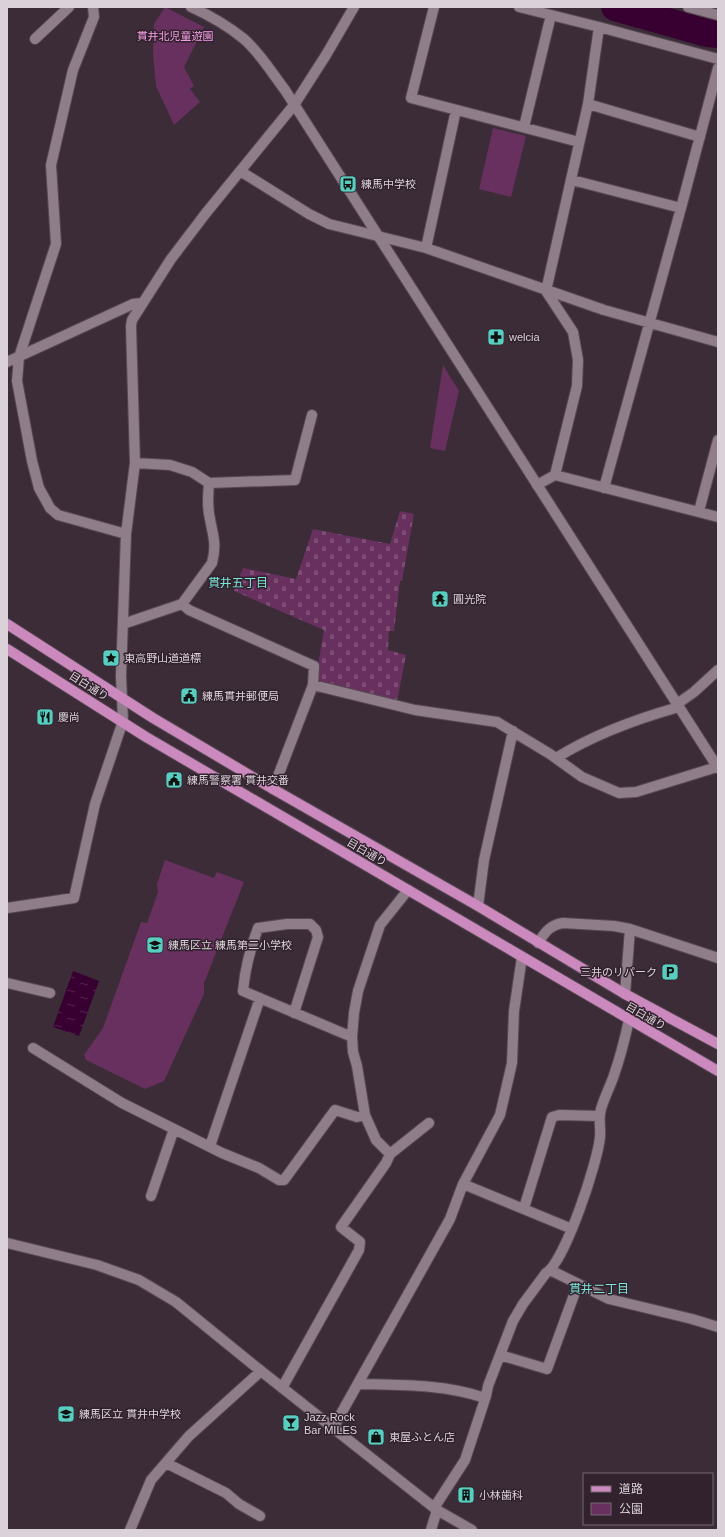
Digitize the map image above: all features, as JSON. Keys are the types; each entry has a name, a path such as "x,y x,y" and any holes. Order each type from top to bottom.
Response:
{"main road":[{"name":"目白通り","path":"7,624 122,698 273,788 478,906 625,994 718,1044"},
{"name":"目白通り","path":"7,649 146,737 718,1071"}],"street":[{"path":"34,38 69,7"},
{"path":"93,7 94,17 73,70 51,165 56,244 19,357 16,380 32,461 39,488 45,501 58,515 126,534"},
{"path":"191,7 212,18 244,40 258,55 294,105 376,236 717,765 636,792 619,793 582,777 556,758 498,722 415,710 313,685"},
{"path":"7,908 74,898 95,804 123,722 121,676 126,534 135,463 132,320 175,253 240,170 294,105 354,7"},
{"path":"434,7 411,98 579,142"},
{"path":"519,7 718,59"},
{"path":"688,7 718,15"},
{"path":"524,127 551,15"},
{"path":"537,486 555,475 577,386 578,360 573,332 546,291 588,104 599,27"},
{"path":"604,488 718,68"},
{"path":"588,104 700,137"},
{"path":"426,248 456,110"},
{"path":"240,170 309,214 329,224 426,248 604,310 718,342"},
{"path":"572,180 681,208"},
{"path":"7,362 133,304 142,303"},
{"path":"135,463 170,465 192,472 209,483 295,480 312,415"},
{"path":"698,512 718,440"},
{"path":"555,475 718,517"},
{"path":"123,624 182,604 212,563 214,556 215,536 209,518 209,483"},
{"path":"182,604 189,610 314,666 313,685 273,788"},
{"path":"556,758 575,746 678,705 718,670"},
{"path":"478,906 484,860 513,731"},
{"path":"390,1154 376,1140 365,1115 357,1066 353,1052 352,1037 354,1012 358,991 380,926 408,890"},
{"path":"538,943 547,929 557,924 563,923 614,926 630,929 718,958"},
{"path":"294,1012 318,937 316,930 310,924 287,924 258,928 245,968 243,991 352,1037"},
{"path":"625,994 630,929"},
{"path":"333,1428 450,1219 463,1184 500,1115 512,1063 514,1011 522,957"},
{"path":"7,984 50,992"},
{"path":"210,1146 260,998"},
{"path":"431,1530 435,1509 465,1460 488,1386 513,1321 523,1304 559,1258 572,1229 593,1166 600,1137 600,1116 607,1091 614,1076 629,1020"},
{"path":"33,1048 122,1103 174,1129 259,1168 279,1180 284,1180 335,1110 357,1117 365,1115"},
{"path":"524,1208 552,1117 559,1115 600,1116"},
{"path":"282,1388 359,1250 360,1242 341,1227 386,1163 390,1154 429,1124"},
{"path":"151,1196 174,1129"},
{"path":"463,1184 572,1229"},
{"path":"7,1243 97,1265 139,1280 176,1302 435,1509 472,1530"},
{"path":"550,1270 609,1299 692,1319 718,1327"},
{"path":"500,1355 548,1369 578,1284"},
{"path":"130,1530 152,1480 166,1463 189,1436 261,1371"},
{"path":"358,1384 407,1385 448,1389 468,1392 485,1398"},
{"path":"166,1463 226,1493 239,1504 260,1516"}],"green space":[{"name":"貫井北児童遊園","path":"165,7 204,27 184,67 194,86 190,89 200,102 174,125 156,86 153,54 154,24"},
{"path":"493,128 526,136 511,197 479,189"},
{"path":"443,365 459,391 445,451 430,448"},
{"path":"400,511 414,514 402,581 400,581 394,631 389,631 388,650 406,655 397,702 319,683 319,659 324,630 234,591 243,568 296,579 313,529 390,544"},
{"path":"165,860 214,878 217,872 244,882 204,983 204,994 164,1081 145,1089 86,1060 84,1055 103,1028 141,922 147,923 158,892 157,884"}],"water":[{"path":"73,971 99,981 79,1036 53,1027"}],"waterway":[{"path":"615,7 707,33 718,34"}],"place":[{"name":"練馬中学校","path":"348,184"},
{"name":"welcia","path":"496,337"},
{"name":"圓光院","path":"440,599"},
{"name":"東高野山道道標","path":"111,658"},
{"name":"練馬貫井郵便局","path":"189,696"},
{"name":"慶尚","path":"45,717"},
{"name":"練馬警察署 貫井交番","path":"174,780"},
{"name":"練馬区立 練馬第二小学校","path":"155,945"},
{"name":"三井のリパーク","path":"670,972"},
{"name":"練馬区立 貫井中学校","path":"66,1414"},
{"name":"Jazz Rock Bar MILES","path":"291,1423"},
{"name":"東屋ふとん店","path":"376,1437"},
{"name":"小林歯科","path":"466,1495"}],"district":[{"name":"貫井五丁目","path":"238,583"},
{"name":"貫井二丁目","path":"599,1289"}]}
